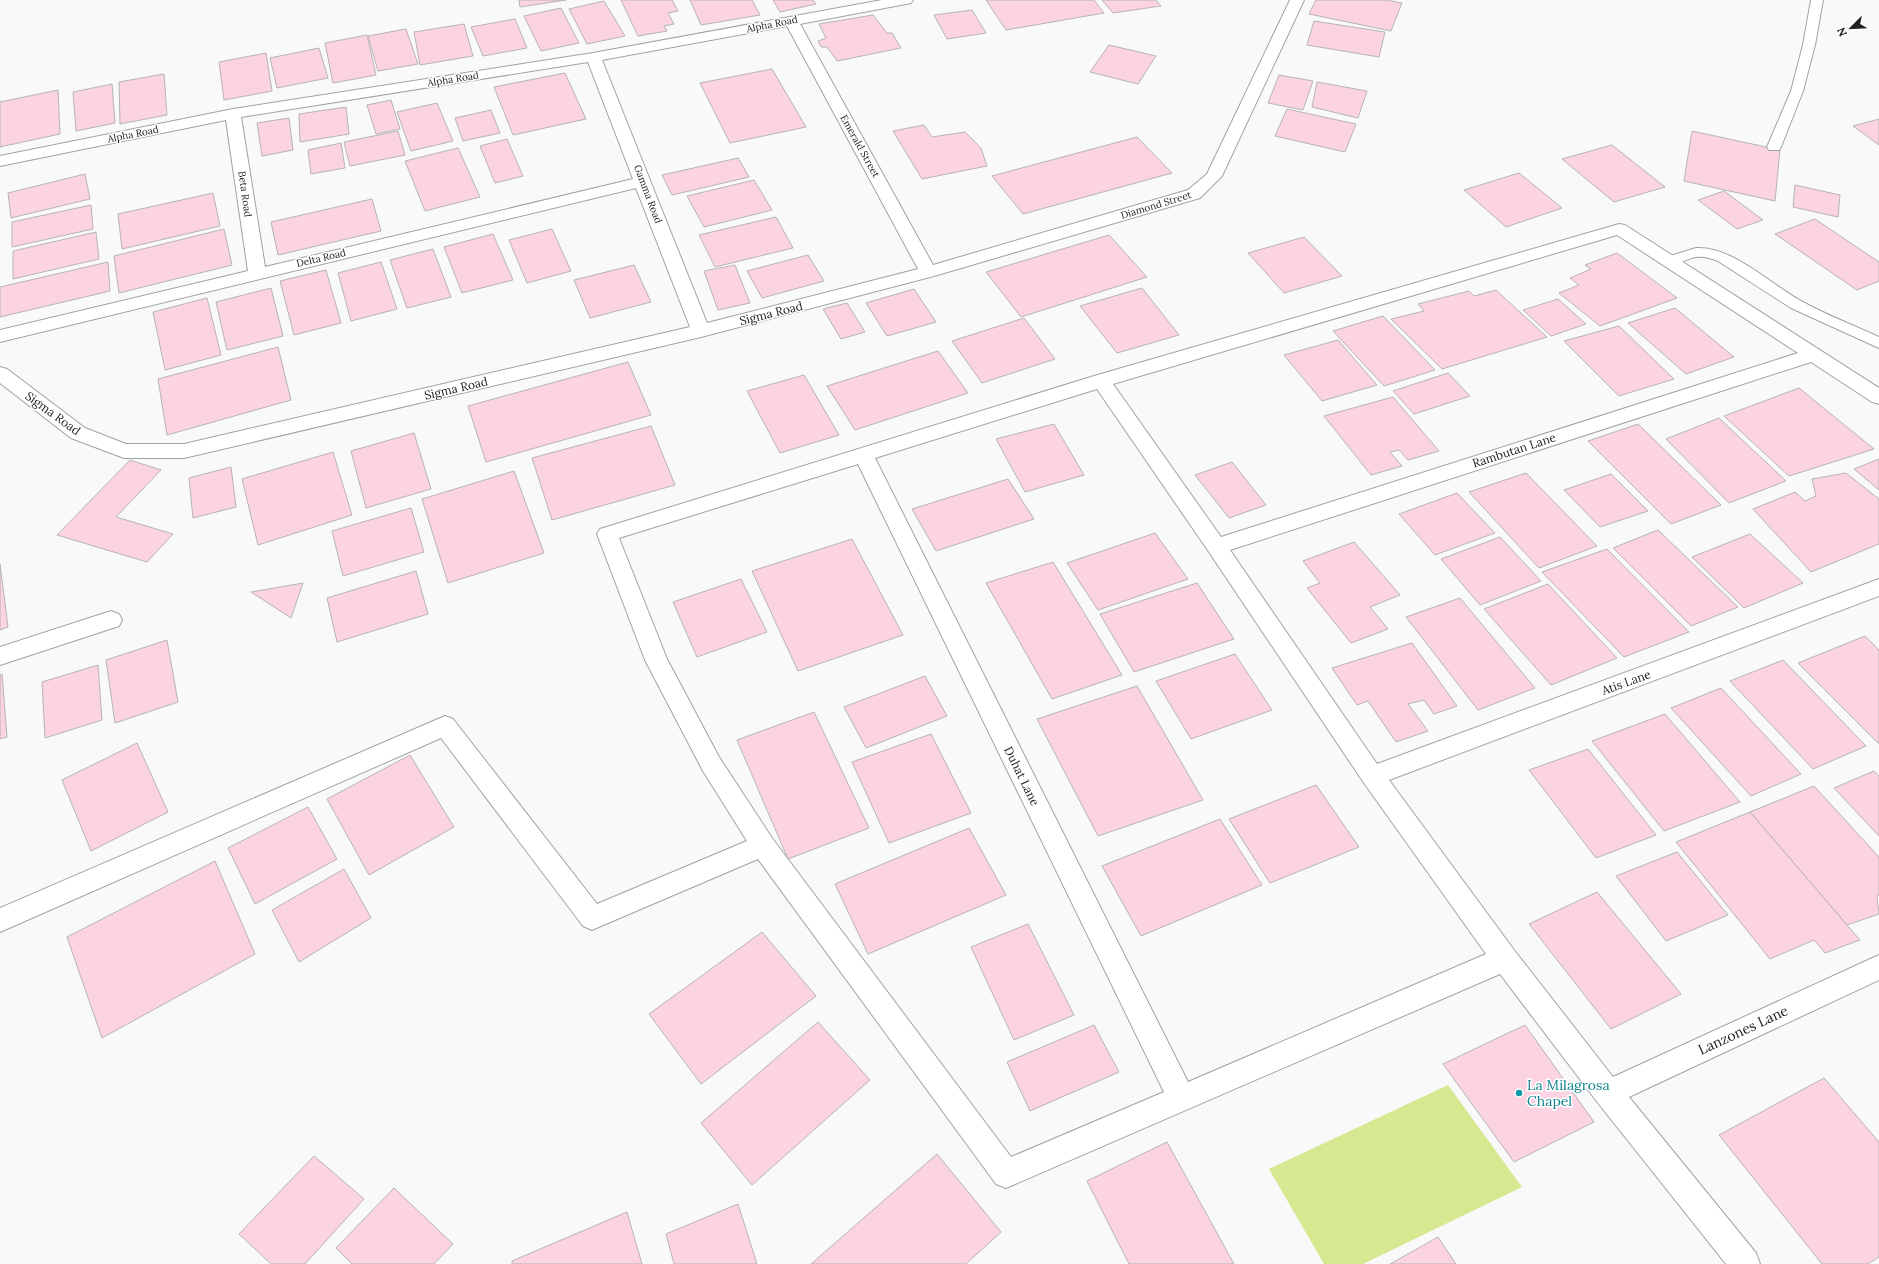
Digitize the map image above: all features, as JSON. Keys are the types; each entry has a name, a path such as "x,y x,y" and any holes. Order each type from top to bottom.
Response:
{"street":[{"name":"Alpha Road","path":"0,161 233,114 593,57 906,0"},
{"name":"Diamond Street","path":"928,272 1194,194 1214,176 1297,0"},
{"name":"Emerald Street","path":"792,20 928,272"},
{"name":"Gamma Road","path":"593,57 701,331"},
{"name":"Beta Road","path":"233,114 257,273"},
{"name":"Delta Road","path":"0,336 643,181"},
{"path":"1505,959 1006,1174 763,846 711,764 656,660 607,534 1101,381 1619,229 1879,397"},
{"name":"Sigma Road","path":"0,373 78,433 124,451 184,451 701,331 928,272"},
{"name":"Rambutan Lane","path":"1216,546 1812,354"},
{"path":"1101,381 1216,546 1372,776 1505,959 1638,1132 1745,1264"},
{"name":"Duhat Lane","path":"863,454 1182,1098"},
{"name":"Atis Lane","path":"1372,776 1879,587"},
{"path":"0,656 111,620"},
{"path":"0,920 444,726 592,918 763,846"},
{"name":"Lanzones Lane","path":"1608,1093 1879,967"}],"lane":[{"path":"1774,147 1797,91 1809,45 1817,0"},
{"path":"1669,261 1697,252 1705,251 1713,253 1796,306 1879,343"}],"green space":[{"path":"1448,1085 1522,1187 1363,1264 1324,1264 1269,1169"}],"building":[{"path":"519,0 566,0 520,7"},
{"path":"621,0 672,0 678,11 668,13 674,24 664,26 667,31 638,36"},
{"path":"690,0 752,0 760,15 701,25"},
{"path":"773,0 813,0 816,4 780,12"},
{"path":"986,0 1094,0 1104,13 1006,30"},
{"path":"1102,0 1156,0 1161,6 1113,13"},
{"path":"1316,0 1386,0 1402,3 1391,31 1309,14"},
{"path":"604,1 625,36 587,44 569,9"},
{"path":"561,8 579,43 541,51 524,16"},
{"path":"972,10 986,33 947,39 934,15"},
{"path":"873,15 887,33 892,33 901,48 837,61 827,47 821,47 818,41 826,38 819,24"},
{"path":"515,19 527,48 483,56 471,27"},
{"path":"1314,21 1385,32 1379,57 1307,45"},
{"path":"464,24 473,56 420,65 414,32"},
{"path":"406,29 418,64 378,71 368,36"},
{"path":"367,35 376,75 333,83 325,43"},
{"path":"1109,45 1156,56 1138,84 1090,72"},
{"path":"319,48 328,78 277,88 270,58"},
{"path":"266,53 272,91 224,100 219,62"},
{"path":"772,69 806,127 730,143 700,83"},
{"path":"565,73 586,119 513,135 494,87"},
{"path":"164,74 167,115 120,124 119,82"},
{"path":"1279,75 1313,81 1303,110 1268,103"},
{"path":"1317,82 1367,91 1358,118 1312,107"},
{"path":"112,84 115,123 76,131 73,92"},
{"path":"58,90 60,134 0,147 0,102"},
{"path":"391,100 400,129 376,134 367,105"},
{"path":"437,103 453,141 411,151 397,112"},
{"path":"346,107 349,134 300,142 299,114"},
{"path":"1287,109 1356,124 1345,152 1275,136"},
{"path":"491,110 500,133 463,141 455,118"},
{"path":"289,118 293,150 262,156 257,123"},
{"path":"1879,119 1879,145 1853,126"},
{"path":"924,125 932,137 965,132 981,148 987,166 922,179 893,131"},
{"path":"398,131 405,155 350,166 344,142"},
{"path":"1692,131 1780,150 1775,201 1684,181"},
{"path":"1137,137 1172,173 1023,214 992,176"},
{"path":"507,139 523,176 495,183 480,146"},
{"path":"341,143 345,168 311,174 308,150"},
{"path":"1612,145 1665,187 1614,202 1562,159"},
{"path":"458,148 480,197 425,211 405,161"},
{"path":"738,158 749,177 672,195 662,175"},
{"path":"1519,173 1562,208 1506,227 1464,190"},
{"path":"85,174 90,199 11,218 8,193"},
{"path":"754,180 772,210 704,227 687,196"},
{"path":"1795,185 1840,195 1838,217 1793,207"},
{"path":"1724,191 1763,220 1737,229 1698,200"},
{"path":"213,193 220,226 122,249 118,214"},
{"path":"372,199 381,231 278,255 271,222"},
{"path":"91,205 93,229 12,247 12,222"},
{"path":"776,217 793,248 715,267 699,235"},
{"path":"1815,219 1879,262 1879,281 1857,290 1775,234"},
{"path":"224,229 232,265 119,293 114,256"},
{"path":"552,229 571,271 527,283 509,240"},
{"path":"96,232 99,259 13,279 13,251"},
{"path":"493,234 513,280 462,293 444,247"},
{"path":"1109,235 1147,277 1021,317 986,272"},
{"path":"1304,237 1342,276 1284,293 1248,253"},
{"path":"433,249 451,297 407,308 390,260"},
{"path":"1617,253 1677,298 1600,326 1559,293 1579,285 1570,278 1591,269 1585,265"},
{"path":"808,255 824,281 762,298 747,271"},
{"path":"108,262 110,291 0,317 0,287"},
{"path":"381,262 397,309 351,321 338,273"},
{"path":"634,265 651,302 590,318 574,280"},
{"path":"735,265 750,303 718,310 704,271"},
{"path":"326,270 341,323 294,335 280,281"},
{"path":"271,288 283,336 227,350 216,302"},
{"path":"1142,288 1179,335 1117,353 1080,306"},
{"path":"914,289 936,322 887,336 866,303"},
{"path":"1496,290 1547,337 1442,369 1391,319 1424,311 1418,304 1469,291 1474,296"},
{"path":"207,298 221,355 165,370 153,312"},
{"path":"1558,299 1586,324 1551,336 1523,310"},
{"path":"847,303 865,332 841,339 823,309"},
{"path":"1675,308 1734,357 1686,374 1628,323"},
{"path":"1383,316 1435,370 1384,386 1333,331"},
{"path":"1024,318 1055,359 982,383 952,341"},
{"path":"1619,326 1674,379 1619,396 1564,341"},
{"path":"1338,340 1377,385 1322,401 1284,355"},
{"path":"278,347 291,400 167,435 158,379"},
{"path":"938,351 968,393 855,430 827,386"},
{"path":"628,362 651,415 486,462 468,406"},
{"path":"1448,373 1470,396 1414,414 1393,391"},
{"path":"804,375 839,435 780,453 747,391"},
{"path":"1799,388 1874,449 1789,476 1724,416"},
{"path":"1393,397 1439,451 1408,460 1399,450 1390,452 1402,466 1371,475 1324,416"},
{"path":"1719,418 1786,481 1729,503 1666,439"},
{"path":"1054,424 1084,475 1025,492 996,439"},
{"path":"1638,424 1721,505 1671,524 1588,441"},
{"path":"651,426 675,485 552,520 532,458"},
{"path":"414,433 431,489 366,508 351,451"},
{"path":"333,452 352,515 258,545 242,479"},
{"path":"1879,459 1879,490 1854,469"},
{"path":"130,460 161,470 116,517 173,534 147,562 57,535"},
{"path":"1232,462 1266,505 1229,518 1195,475"},
{"path":"231,467 236,507 193,518 189,478"},
{"path":"514,471 544,553 448,583 422,499"},
{"path":"1526,473 1597,546 1539,568 1469,492"},
{"path":"1846,473 1879,499 1879,544 1811,572 1753,509 1795,492 1805,501 1816,496 1812,479"},
{"path":"1611,474 1648,511 1600,527 1564,490"},
{"path":"1008,479 1034,519 936,551 912,509"},
{"path":"1457,493 1495,533 1435,555 1399,514"},
{"path":"411,508 424,552 343,576 332,531"},
{"path":"1658,530 1738,607 1691,626 1613,548"},
{"path":"1155,533 1188,579 1098,610 1067,563"},
{"path":"1750,534 1803,583 1744,608 1692,557"},
{"path":"1500,537 1541,581 1480,605 1441,559"},
{"path":"852,539 903,635 798,671 752,571"},
{"path":"1354,542 1400,595 1370,607 1388,629 1351,643 1307,588 1320,583 1303,561"},
{"path":"1607,549 1689,632 1624,657 1542,572"},
{"path":"1053,562 1122,675 1052,699 986,583"},
{"path":"0,564 8,627 0,630"},
{"path":"416,571 428,614 337,642 327,598"},
{"path":"741,579 767,632 697,657 673,602"},
{"path":"303,583 291,618 251,592"},
{"path":"1197,583 1234,639 1134,672 1100,614"},
{"path":"1548,584 1617,658 1551,685 1484,609"},
{"path":"1460,598 1535,688 1478,710 1406,617"},
{"path":"1865,636 1879,650 1879,744 1798,663"},
{"path":"167,640 178,702 115,723 106,660"},
{"path":"1412,643 1457,706 1434,714 1424,700 1408,704 1428,731 1396,742 1368,701 1357,705 1332,668"},
{"path":"1235,654 1272,710 1191,739 1156,681"},
{"path":"1783,660 1866,746 1813,769 1730,681"},
{"path":"98,665 102,720 45,738 42,682"},
{"path":"2,674 7,737 0,739 0,675"},
{"path":"925,676 947,716 866,748 844,707"},
{"path":"1137,686 1203,800 1098,836 1037,719"},
{"path":"1721,688 1801,774 1751,796 1671,708"},
{"path":"814,712 869,828 788,859 737,740"},
{"path":"1665,714 1740,802 1664,831 1592,741"},
{"path":"931,734 971,813 889,843 852,762"},
{"path":"137,743 168,812 91,851 62,780"},
{"path":"1588,749 1656,835 1596,858 1529,770"},
{"path":"410,755 454,827 369,875 327,799"},
{"path":"1874,771 1879,776 1879,836 1834,788"},
{"path":"1316,785 1359,847 1270,883 1229,819"},
{"path":"1814,786 1879,857 1879,895 1877,896 1879,914 1847,925 1750,812"},
{"path":"308,807 337,859 255,904 228,848"},
{"path":"1750,812 1860,940 1825,953 1814,940 1770,959 1676,842"},
{"path":"1220,819 1262,885 1141,936 1102,866"},
{"path":"969,828 1006,895 868,954 835,884"},
{"path":"1677,852 1728,915 1666,941 1616,876"},
{"path":"215,861 255,954 102,1038 67,937"},
{"path":"344,869 371,918 299,962 272,910"},
{"path":"1597,892 1681,994 1611,1029 1529,924"},
{"path":"1028,924 1074,1015 1014,1040 971,947"},
{"path":"762,932 816,996 701,1084 649,1014"},
{"path":"818,1022 870,1080 752,1185 701,1123"},
{"path":"1094,1025 1119,1072 1030,1111 1007,1062"},
{"name":"La Milagrosa Chapel","path":"1525,1025 1594,1122 1514,1162 1443,1064"},
{"path":"1824,1078 1879,1142 1879,1257 1868,1264 1822,1264 1719,1135"},
{"path":"1167,1142 1234,1264 1129,1264 1087,1181"},
{"path":"937,1154 1001,1232 966,1264 811,1264"},
{"path":"314,1156 364,1199 305,1264 271,1264 239,1234"},
{"path":"394,1188 453,1244 434,1264 352,1264 336,1248"},
{"path":"738,1204 757,1264 674,1264 666,1234"},
{"path":"627,1212 642,1264 512,1264 512,1261"},
{"path":"1438,1237 1456,1264 1390,1264"}],"place":[{"name":"La Milagrosa Chapel","path":"1519,1093"}]}
